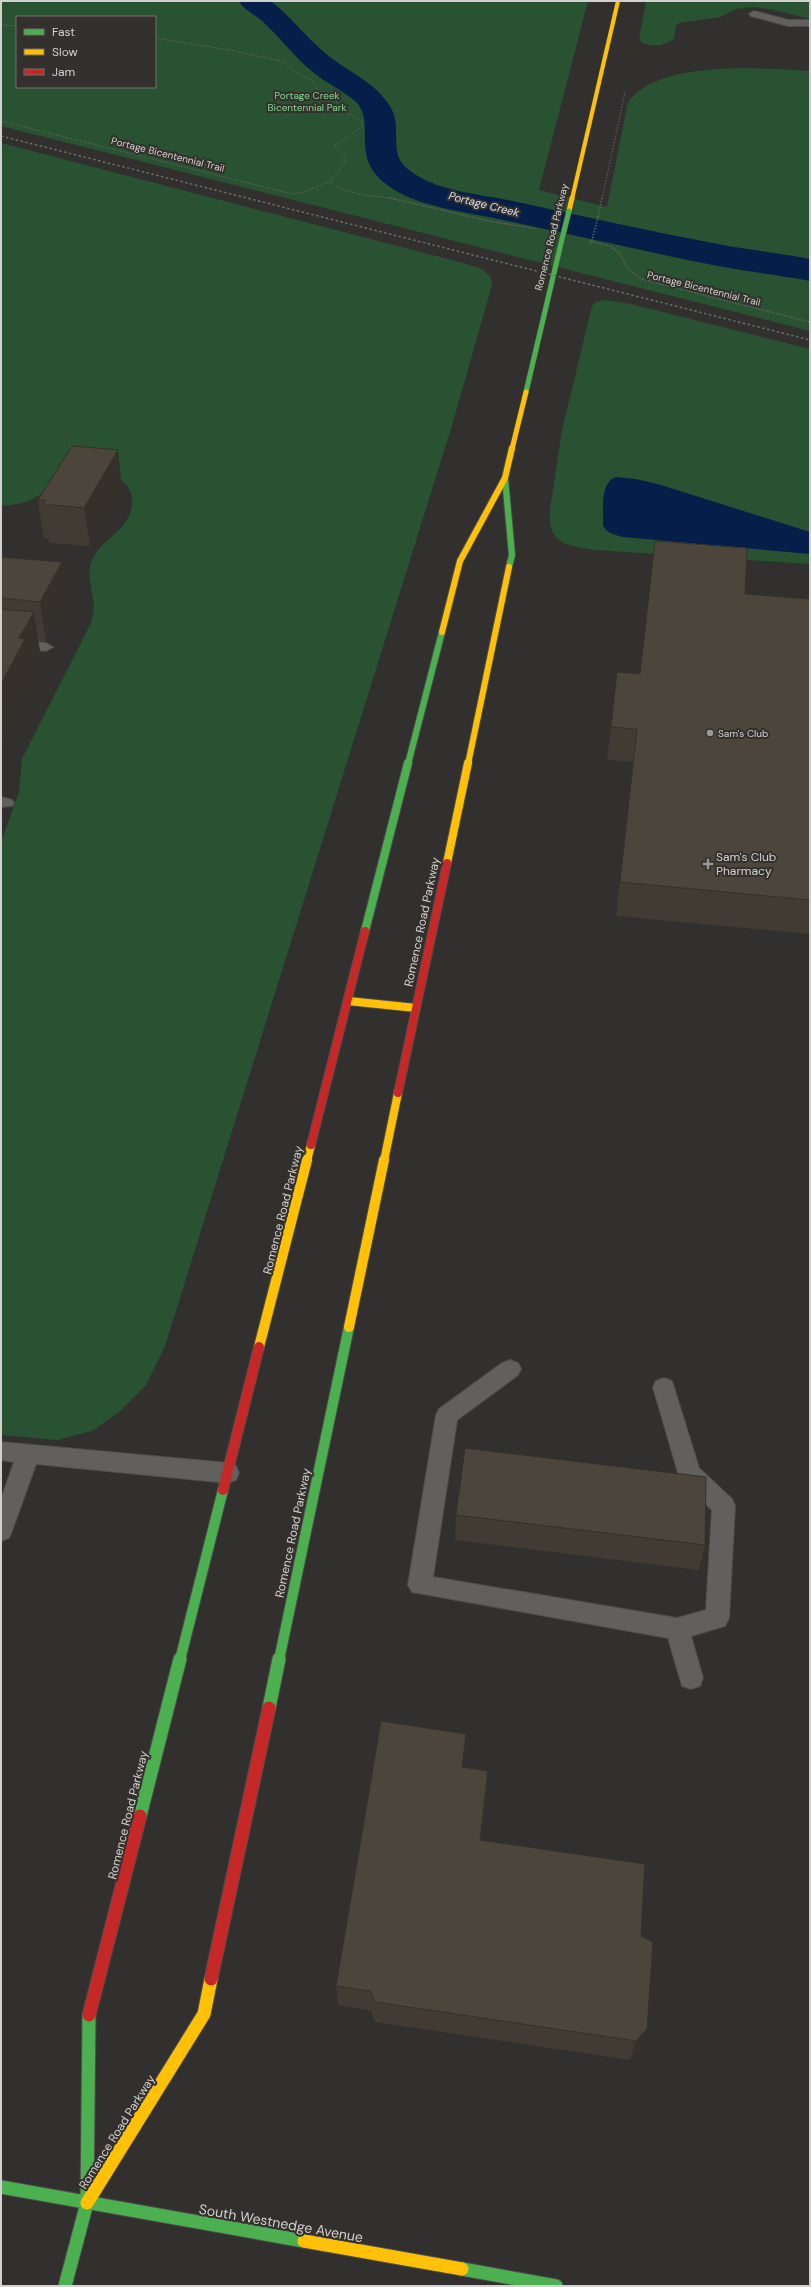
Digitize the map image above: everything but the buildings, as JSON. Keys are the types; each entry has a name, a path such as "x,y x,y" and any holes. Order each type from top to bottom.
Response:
{"street":[{"name":"Romence Road Parkway","path":"87,2203 88,2018 460,561 505,478 618,1"},
{"path":"754,14 788,23 810,23"},
{"name":"Romence Road Parkway","path":"87,2203 204,2014 512,555 505,478"},
{"path":"348,1001 416,1008"},
{"name":"South Westnedge Avenue","path":"1,2187 556,2286"},
{"path":"65,2286 87,2203"}],"lane":[{"path":"1,642 46,646"},
{"path":"510,1369 447,1416 420,1585 677,1629 717,1618 724,1506 689,1473 664,1386"},
{"path":"1,1450 28,1454 228,1473"},
{"path":"1,1531 28,1454"},
{"path":"677,1629 692,1678"}],"path":[{"path":"1,25 16,26"},
{"path":"156,38 230,50 284,62 295,72 314,81 318,91 335,99 341,110 362,121 362,127 356,133 338,141 334,146 345,156 346,161 331,181 332,185 345,191 402,201 482,220 544,231"},
{"name":"Portage Bicentennial Trail","path":"1,121 103,145 292,194 304,192 331,181"},
{"path":"591,244 598,217"},
{"name":"Portage Bicentennial Trail","path":"583,239 612,247 625,258 628,269 641,279 810,322"}],"green space":[{"name":"Portage Creek Bicentennial Park","path":"1,1 588,1 539,190 607,207 628,102 643,88 663,79 713,69 739,68 810,71 810,331 1,126"},
{"path":"646,1 810,1 810,19 769,9 753,7 736,9 720,17 679,23 676,25 674,39 659,45 650,45 642,43 639,38"},
{"path":"1,143 467,264 482,269 491,277 492,285 453,422 165,1346 146,1385 119,1412 92,1431 57,1440 1,1435 1,842 19,792 22,759 91,623 94,605 90,578 91,563 98,550 121,528 129,516 132,496 127,486 123,482 117,479 105,478 47,491 28,501 1,506"},
{"path":"605,300 631,304 810,349 810,564 596,550 568,545 556,537 552,530 550,521 550,510 562,430 592,306 596,302"}],"water":[{"path":"616,477 636,479 661,485 810,532 810,554 623,537 611,533 604,528 603,525 604,498 607,485"}],"waterway":[{"name":"Portage Creek","path":"252,1 272,15 305,50 323,66 353,85 373,103 380,119 380,151 382,159 388,168 406,183 447,197 610,233 718,255 810,270"}],"railway":[{"path":"1,136 810,340"}],"traffic: fast":[{"path":"562,239 569,211"},
{"path":"526,392 562,239"},
{"path":"505,478 512,555 509,567"},
{"path":"365,931 442,632"},
{"path":"269,1708 349,1327"},
{"path":"140,1816 223,1490"},
{"path":"65,2286 87,2203 89,2015"},
{"path":"1,2187 304,2241"},
{"path":"462,2269 556,2286"}],"traffic: slow":[{"path":"569,211 618,1"},
{"path":"442,632 460,561 505,478 526,392"},
{"path":"447,863 509,567"},
{"path":"348,1001 416,1008"},
{"path":"349,1327 398,1093"},
{"path":"259,1347 311,1145"},
{"path":"87,2203 204,2014 211,1979"},
{"path":"304,2241 462,2269"}],"traffic: jam":[{"path":"398,1093 447,863"},
{"path":"311,1145 365,931"},
{"path":"223,1490 259,1347"},
{"path":"211,1979 269,1708"},
{"path":"89,2015 140,1816"}],"place":[{"name":"Sam's Club","path":"710,733"},
{"name":"Sam's Club Pharmacy","path":"708,864"}]}
